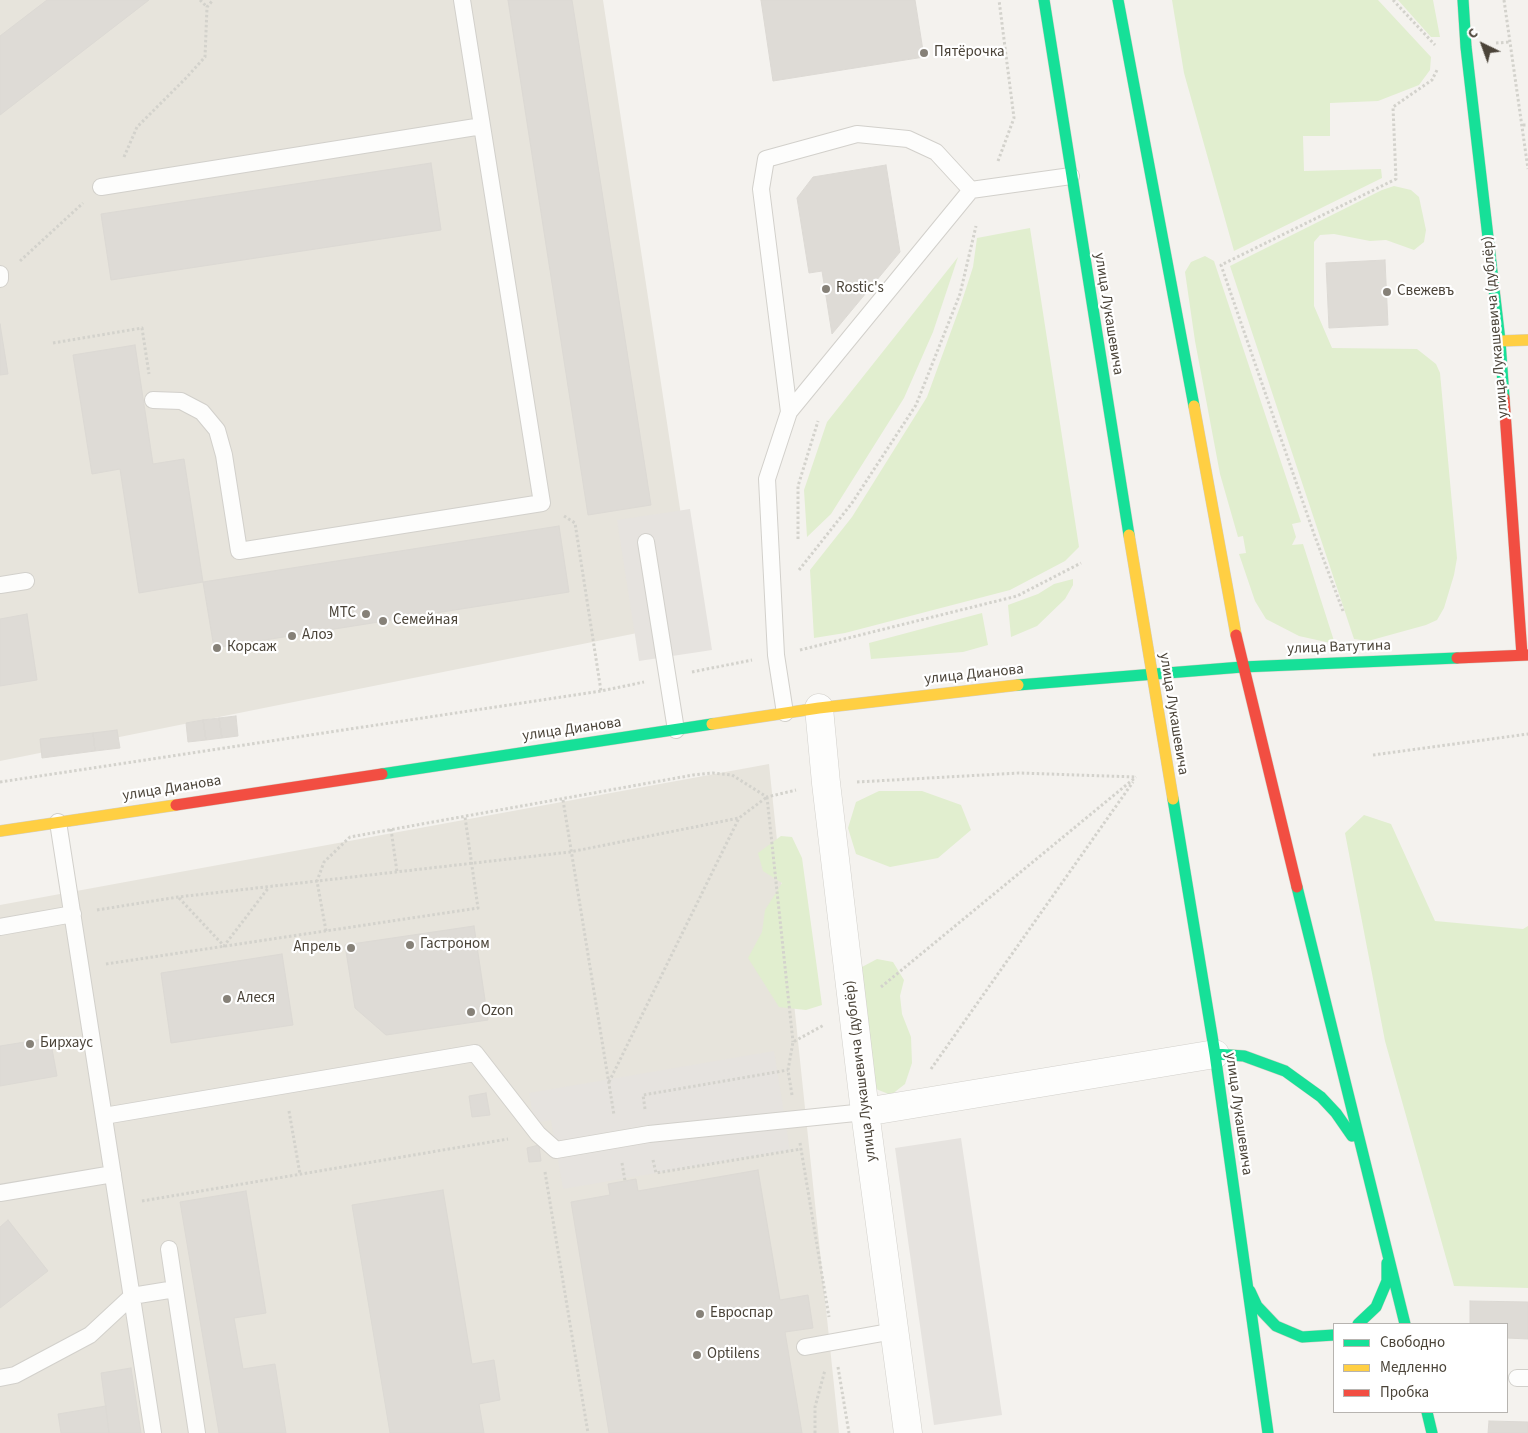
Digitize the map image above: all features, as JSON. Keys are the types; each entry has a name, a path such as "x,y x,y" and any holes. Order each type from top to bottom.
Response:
{"main road":[{"name":"улица Лукашевича","path":"1044,0 1151,674 1214,1054 1268,1433"},
{"path":"1118,0 1242,667 1405,1323"},
{"name":"улица Лукашевича (дублёр)","path":"1463,0 1466,47 1500,341 1525,655"},
{"path":"1500,341 1528,340"},
{"name":"улица Ватутина","path":"1151,674 1242,667 1525,655"},
{"name":"улица Дианова","path":"0,831 819,708 978,688 1151,674"},
{"path":"1214,1054 1244,1056 1265,1062 1304,1082 1336,1113 1362,1153"},
{"path":"1359,1323 1376,1307 1387,1281 1387,1253"},
{"path":"1246,1280 1256,1306 1276,1326 1302,1337 1333,1335"},
{"path":"1427,1413 1432,1433"}],"street":[{"name":"улица Лукашевича (дублёр)","path":"819,708 826,783 865,1112 908,1433"},
{"path":"865,1112 1214,1054"}],"lane":[{"path":"153,400 180,401 202,412 216,430 224,455 240,551 542,503 462,0"},
{"path":"101,187 482,126"},
{"path":"789,412 761,189 766,159 857,134 908,139 936,152 971,190"},
{"path":"785,713 776,655 767,479 789,412 971,190 1071,176"},
{"path":"646,542 676,730"},
{"path":"0,585 26,581"},
{"path":"58,822 152,1433"},
{"path":"0,927 73,914"},
{"path":"104,1116 475,1053 538,1134 556,1150 649,1134 865,1112"},
{"path":"0,1193 113,1174"},
{"path":"169,1250 197,1433"},
{"path":"0,1378 15,1375 90,1335 132,1296 175,1289"},
{"path":"805,1347 894,1331"}],"path":[{"path":"200,0 207,7"},
{"path":"0,278 101,187 122,162 137,127 186,78 204,56 207,7 212,0"},
{"path":"970,233 996,201 994,187 996,167 1014,118 998,0"},
{"path":"1504,0 1528,169"},
{"path":"1343,611 1314,534 1222,265 1396,180 1393,107 1432,80 1437,68"},
{"path":"1522,125 1528,125"},
{"path":"799,570 852,503 916,404 960,294 976,226"},
{"path":"54,343 142,328 153,400"},
{"path":"798,542 798,486 816,423 823,415"},
{"path":"542,503 575,523 601,690"},
{"path":"798,561 799,580"},
{"path":"0,782 601,690 668,677 800,650 1017,596 1081,562"},
{"path":"800,640 800,650"},
{"path":"1373,755 1528,734"},
{"path":"326,931 317,881 324,862 350,836 713,773 732,775 767,797"},
{"path":"73,914 178,897 570,852 739,818 767,797 826,783 1019,773 1136,777"},
{"path":"793,1042 853,1010 1136,777"},
{"path":"917,1103 932,1065 1136,777"},
{"path":"767,797 793,1042 788,1070 849,1433"},
{"path":"563,800 625,1181"},
{"path":"81,968 478,908 465,817"},
{"path":"609,1083 739,818"},
{"path":"391,829 397,872"},
{"path":"224,946 269,888"},
{"path":"178,897 224,946"},
{"path":"285,1085 300,1174"},
{"path":"117,1206 538,1134 588,1433"},
{"path":"815,1433 815,1407 834,1342"}],"shaded area":[{"path":"0,0 603,0 697,621 0,761"},
{"path":"690,509 712,650 639,661 617,520"},
{"path":"769,764 839,1433 0,1433 0,905"},
{"path":"774,1051 790,1150 563,1189 551,1120 534,1123 529,1093"},
{"path":"961,1138 1002,1415 934,1425 895,1148"}],"green space":[{"path":"1172,0 1378,0 1431,57 1430,70 1419,85 1378,101 1330,103 1330,136 1303,136 1304,171 1381,169 1382,178 1234,251 1184,73"},
{"path":"1398,0 1433,0 1440,37 1431,37"},
{"path":"1394,186 1411,190 1419,197 1426,230 1424,242 1414,250 1386,240 1370,241 1334,234 1320,235 1314,242 1314,306 1332,348 1417,349 1436,364 1440,373 1457,558 1444,608 1437,620 1426,625 1368,641 1354,639 1230,266 1382,190"},
{"path":"1030,228 1079,547 1065,561 1010,590 845,633 814,638 810,570 852,517 927,397 973,267 977,238"},
{"path":"1205,256 1214,261 1301,522 1292,524 1296,537 1292,545 1303,544 1335,644 1299,636 1266,619 1255,601 1239,554 1246,553 1243,536 1238,537 1220,474 1195,341 1185,272 1191,262"},
{"path":"958,257 933,332 904,398 831,514 807,537 804,490 827,422"},
{"path":"1073,579 1073,585 1065,599 1037,626 1011,637 1008,605 1038,594 1054,584"},
{"path":"982,613 988,645 963,652 871,659 869,643"},
{"path":"879,791 922,791 961,805 971,830 938,858 890,867 856,854 848,828 856,802"},
{"path":"1364,815 1391,824 1435,921 1523,929 1528,926 1528,1288 1454,1286 1385,1041 1345,833"},
{"path":"781,836 792,837 802,858 822,1005 806,1010 779,1007 748,958 762,932 765,910 782,883 763,871 758,853"},
{"path":"877,959 893,962 904,980 900,996 902,1014 911,1037 912,1063 905,1084 891,1095 876,1089 868,1064 862,967"}],"building":[{"path":"47,0 149,0 0,115 0,36"},
{"path":"508,0 572,0 651,505 588,515"},
{"path":"761,0 915,0 924,57 773,81"},
{"path":"431,163 441,230 111,280 101,214"},
{"path":"886,165 900,252 832,334 822,271 809,273 797,198 813,177"},
{"path":"1385,260 1388,325 1329,328 1326,263"},
{"path":"0,324 8,374 0,375"},
{"path":"135,345 153,464 184,459 203,582 139,593 120,469 92,474 73,355"},
{"path":"559,526 569,592 214,648 203,582"},
{"path":"27,614 37,680 0,686 0,619"},
{"path":"236,716 238,736 222,738 219,718"},
{"path":"219,718 222,738 206,740 203,720"},
{"path":"203,720 206,740 188,742 186,723"},
{"path":"117,730 120,748 95,751 93,733"},
{"path":"93,733 95,751 42,758 40,739"},
{"path":"474,926 488,1020 386,1035 355,1008 345,945"},
{"name":"Алеся","path":"282,954 293,1025 171,1043 161,973"},
{"path":"50,1038 57,1076 0,1086 0,1046"},
{"path":"486,1093 490,1115 472,1117 469,1096"},
{"path":"539,1145 541,1161 529,1162 527,1148"},
{"name":"Евроспар","path":"758,1170 780,1300 808,1295 813,1328 785,1332 802,1433 609,1433 571,1202 610,1195 608,1184 636,1179 638,1191"},
{"path":"443,1190 472,1364 494,1360 500,1400 479,1404 484,1433 390,1433 352,1205"},
{"path":"246,1191 266,1313 234,1318 243,1369 275,1364 286,1433 219,1433 180,1202"},
{"path":"8,1220 48,1271 0,1308 0,1227"},
{"path":"1470,1301 1528,1302 1528,1339 1508,1338 1508,1323 1470,1323"},
{"path":"131,1368 141,1433 109,1433 101,1373"},
{"path":"106,1406 109,1433 61,1433 58,1414"},
{"path":"1489,1421 1528,1422 1528,1433 1488,1433"}],"traffic: fast":[{"path":"1044,0 1129,535"},
{"path":"1118,0 1194,406"},
{"path":"1463,0 1466,47 1500,341 1504,398"},
{"path":"1018,685 1242,667 1457,658"},
{"path":"382,774 712,724"},
{"path":"1173,799 1215,1054 1268,1433"},
{"path":"1297,887 1405,1323"},
{"path":"1215,1054 1244,1056 1285,1071 1321,1097 1336,1113 1352,1136"},
{"path":"1359,1323 1376,1307 1387,1281 1387,1263"},
{"path":"1250,1291 1257,1306 1276,1326 1302,1337 1333,1335"},
{"path":"1427,1413 1432,1433"}],"traffic: slow":[{"path":"1500,341 1528,340"},
{"path":"1194,406 1236,635"},
{"path":"1129,535 1173,799"},
{"path":"712,724 819,708 1018,685"},
{"path":"0,831 176,805"}],"traffic: jam":[{"path":"1504,398 1522,655"},
{"path":"1236,635 1297,887"},
{"path":"1457,658 1528,655"},
{"path":"176,805 382,774"}],"place":[{"name":"Пятёрочка","path":"924,53"},
{"name":"Rostic's","path":"826,289"},
{"name":"Свежевъ","path":"1387,292"},
{"name":"МТС","path":"366,614"},
{"name":"Семейная","path":"383,621"},
{"name":"Алоэ","path":"292,636"},
{"name":"Корсаж","path":"217,648"},
{"name":"Гастроном","path":"410,945"},
{"name":"Апрель","path":"351,948"},
{"name":"Алеся","path":"227,999"},
{"name":"Ozon","path":"471,1012"},
{"name":"Бирхаус","path":"30,1044"},
{"name":"Евроспар","path":"700,1314"},
{"name":"Optilens","path":"697,1355"}]}
